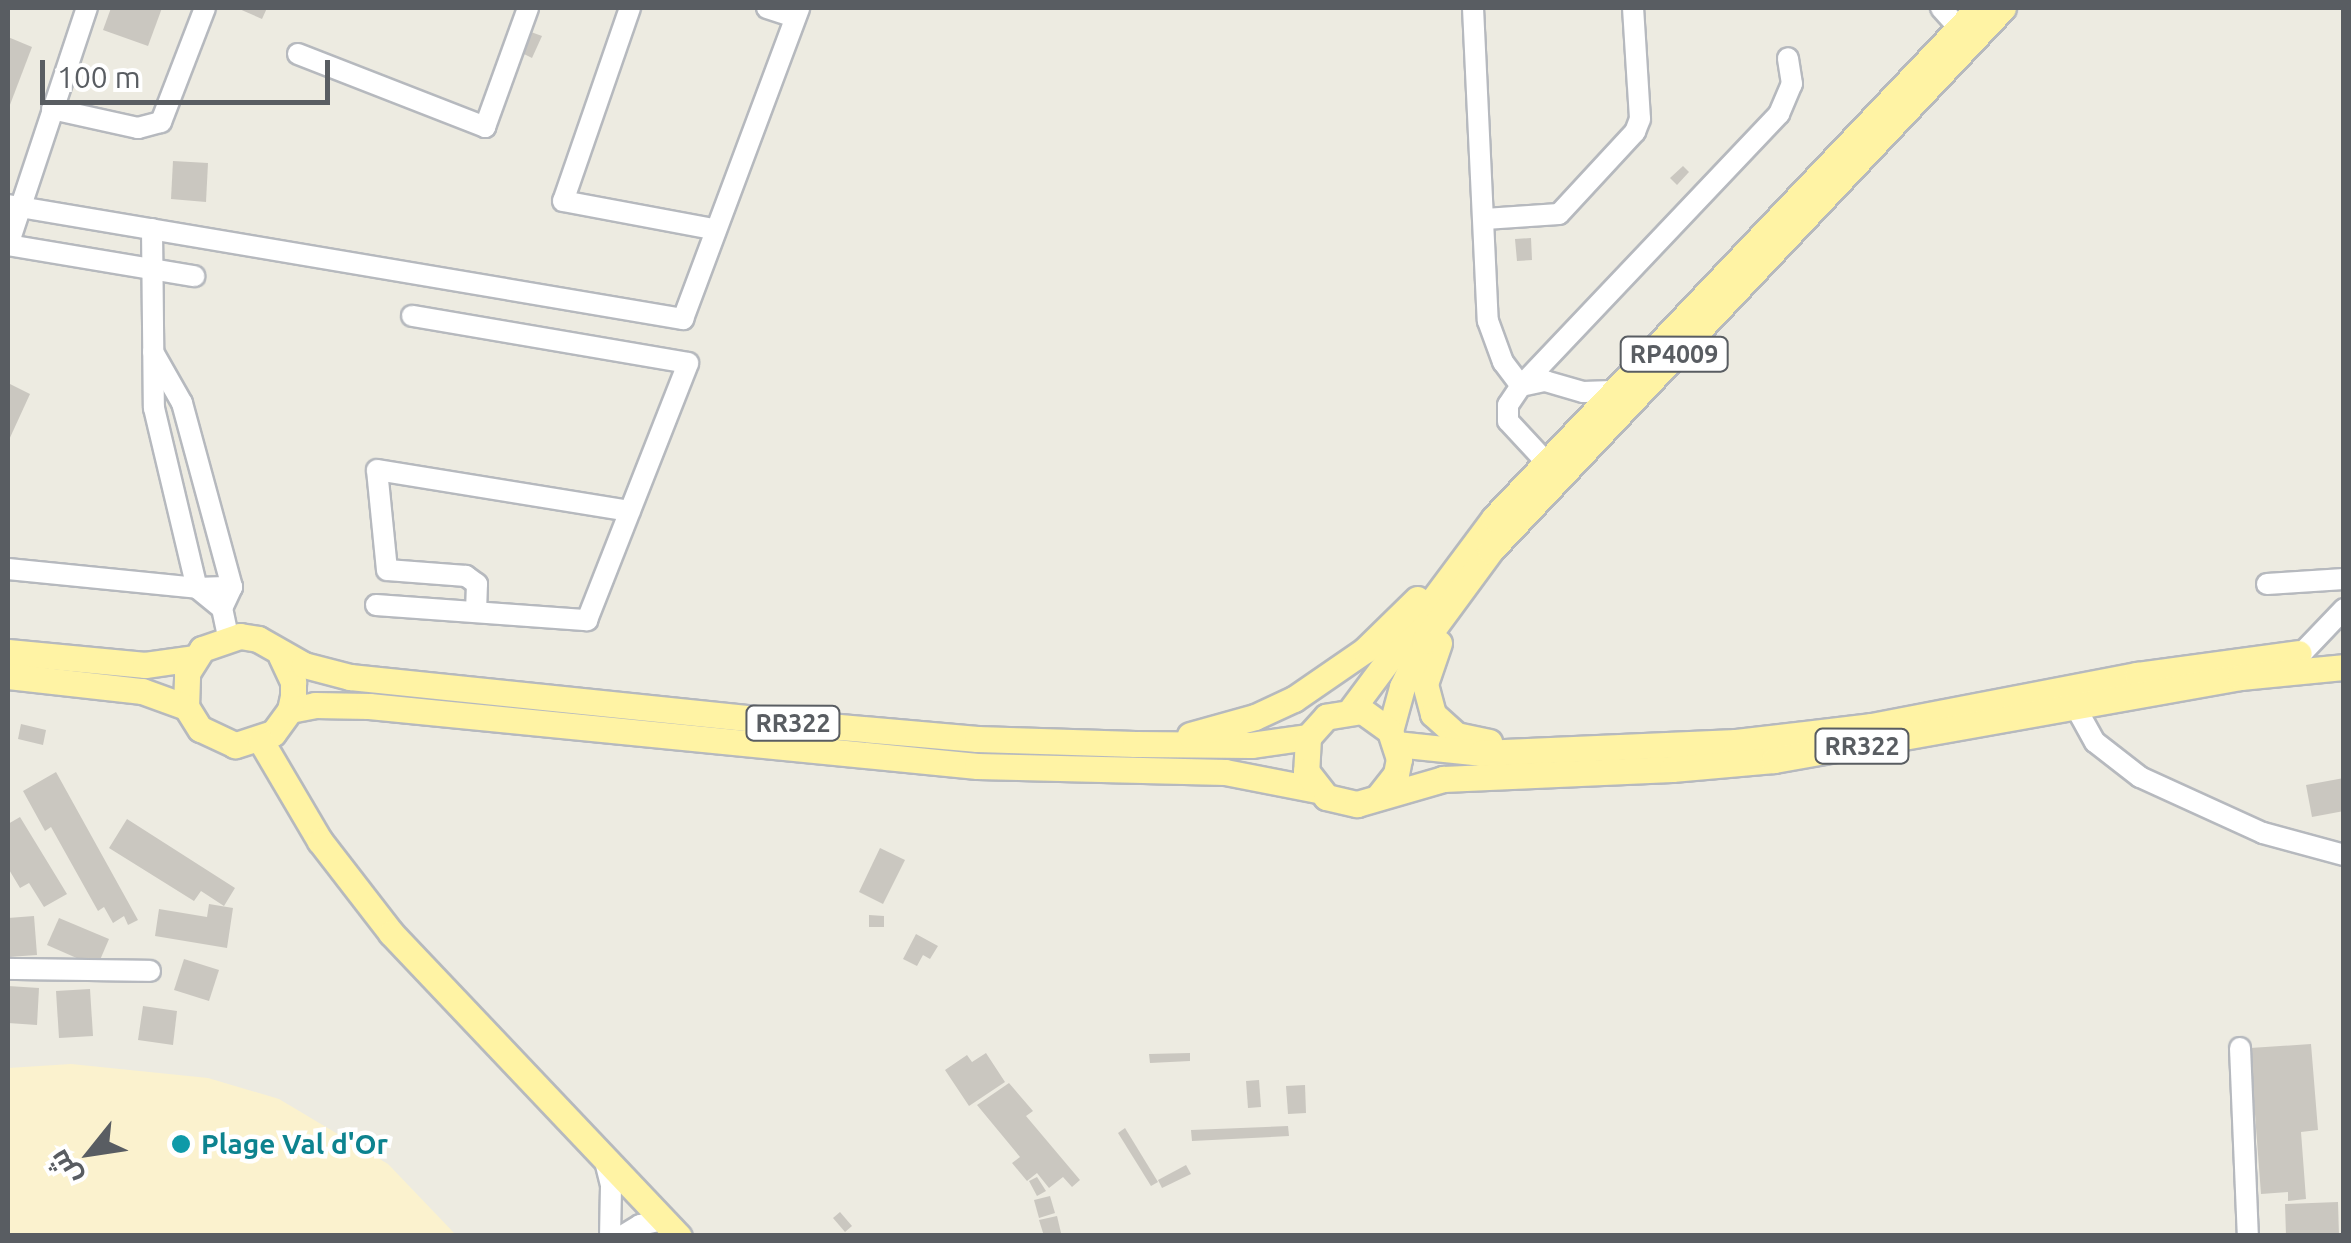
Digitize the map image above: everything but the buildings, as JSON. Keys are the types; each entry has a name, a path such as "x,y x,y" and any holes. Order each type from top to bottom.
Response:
{"main road":[{"name":"RP4009","path":"1393,737 1393,711 1412,663 1457,578 1535,501 1964,35 1978,8"},
{"name":"RP4009","path":"1350,710 1547,463 1612,391 1964,35 2002,8"},
{"path":"1135,744 1214,729 1294,699 1457,578"},
{"path":"1457,578 1425,684 1433,714 1443,726 1471,740 1564,752"},
{"path":"186,707 184,682 194,658 215,641 228,638"},
{"name":"RR322","path":"228,638 258,639 281,656 350,677 977,739 1251,745 1308,737 1326,718 1350,710 1373,716 1393,737 1458,753 1720,744 1872,726 2138,676 2302,652 2344,650"},
{"path":"8,652 145,665 194,658"},
{"path":"8,676 142,691 186,707 210,738 235,745 261,741 283,723 290,710 293,682 281,656"},
{"name":"RR322","path":"290,710 316,705 369,706 977,766 1224,772 1317,790 1347,804 1419,783 1469,776 1654,770 1774,760 2240,677 2344,667"},
{"path":"1308,737 1306,770 1317,790"},
{"path":"1378,796 1396,774 1393,737"},
{"path":"261,741 320,841 391,933 672,1228"}],"street":[{"path":"87,8 13,206 8,244 194,276"},
{"path":"52,108 138,128 161,122 205,8"},
{"path":"298,54 485,127 528,8"},
{"path":"630,8 563,201 714,229"},
{"path":"13,206 682,319 797,12 767,8"},
{"path":"1472,8 1491,335 1503,362 1522,386"},
{"path":"1485,219 1559,214 1636,132 1640,119 1633,8"},
{"path":"1941,8 1964,35"},
{"path":"1547,463 1508,421 1508,406 1522,386 1779,114 1792,84 1788,58"},
{"path":"152,229 154,408 197,588 222,608"},
{"path":"376,605 587,620 688,363 412,316"},
{"path":"153,352 182,403 232,587 222,608 228,638"},
{"path":"1522,386 1546,381 1583,392 1612,391"},
{"path":"476,612 477,584 466,576 388,570 377,470 630,511"},
{"path":"8,569 197,588 232,587"},
{"path":"2268,584 2344,579"},
{"path":"2302,652 2344,609"},
{"path":"2076,708 2095,742 2140,777 2263,834 2344,855"},
{"path":"8,969 150,971"},
{"path":"2240,1048 2248,1236"},
{"path":"604,1157 611,1186 610,1236"},
{"path":"622,1236 640,1224 672,1228"}],"sand":[{"name":"Plage Val d'Or","path":"71,1064 208,1078 279,1099 388,1164 456,1235 8,1235 8,1068"}],"place":[{"name":"Plage Val d'Or","path":"181,1144"}]}
